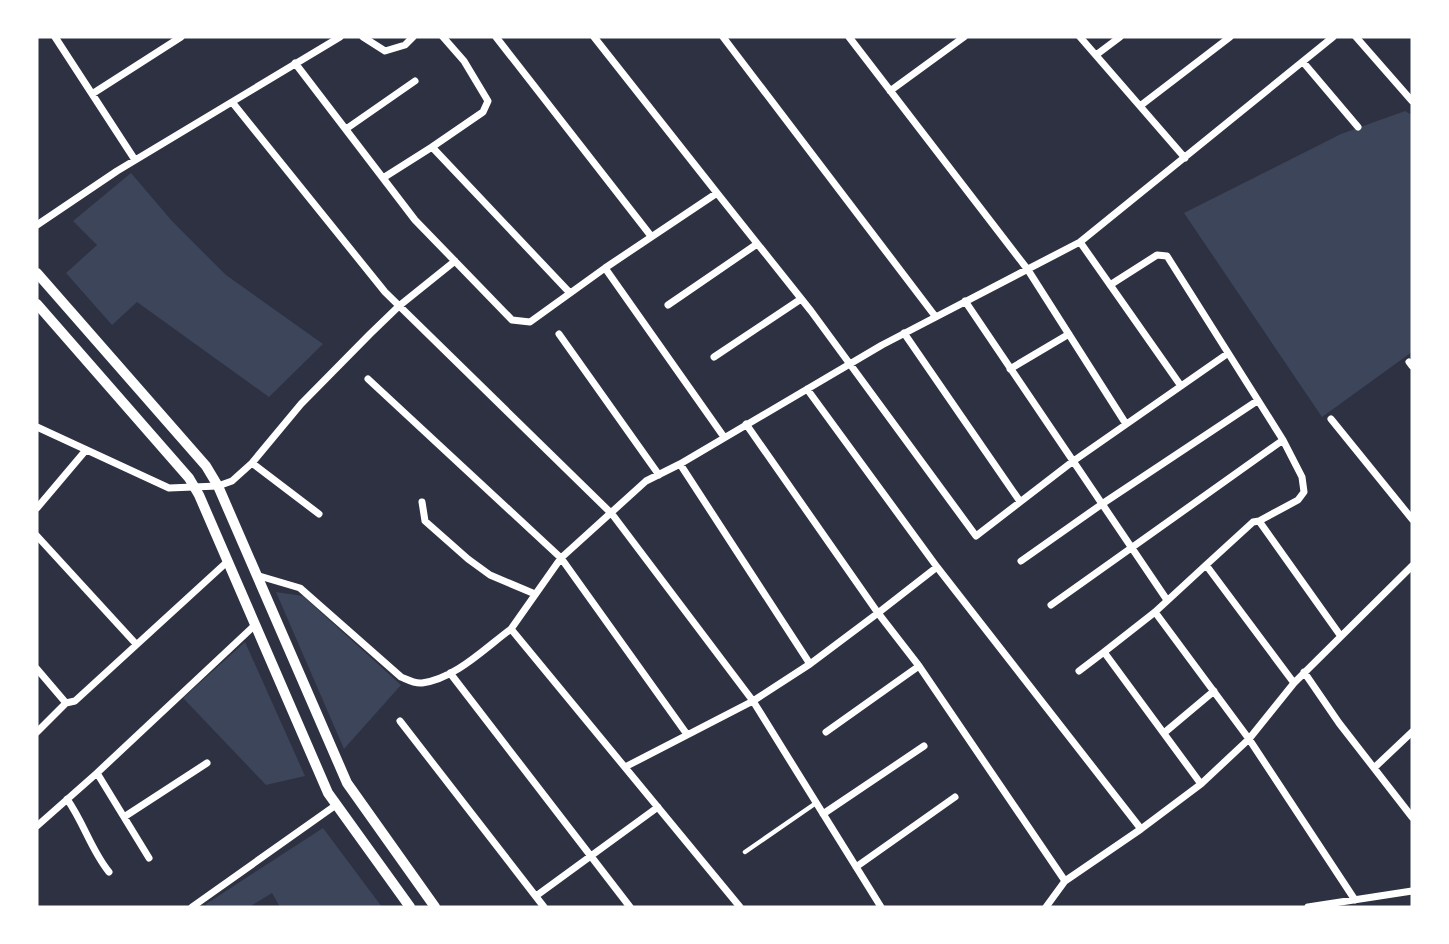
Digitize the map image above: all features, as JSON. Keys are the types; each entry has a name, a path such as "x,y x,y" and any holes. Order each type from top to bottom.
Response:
{"main road":[{"path":"37,273 206,466 218,486 347,783 435,907"},
{"path":"37,304 195,487 328,793 410,907"}],"street":[{"path":"55,37 135,160"},
{"path":"92,94 181,37"},
{"path":"37,225 135,160 340,37"},
{"path":"363,37 385,51 405,45 413,37"},
{"path":"383,178 483,112 488,101 464,61 443,37"},
{"path":"496,37 651,236"},
{"path":"594,37 801,299 973,535 978,536 1019,500 1227,354"},
{"path":"723,37 935,316"},
{"path":"849,37 1028,270 1126,424"},
{"path":"890,91 964,37"},
{"path":"1080,37 1185,158"},
{"path":"1096,55 1120,37"},
{"path":"1140,106 1230,37"},
{"path":"256,575 300,588 401,677 422,683 450,673 511,629 561,558 646,481 680,464 904,333 1080,242 1334,37"},
{"path":"1356,37 1412,101"},
{"path":"1303,62 1358,127"},
{"path":"295,63 415,220 512,320 530,322 716,193"},
{"path":"346,129 415,81"},
{"path":"232,102 399,306 612,514 752,701 881,907"},
{"path":"432,147 570,293"},
{"path":"1080,242 1181,386"},
{"path":"668,305 757,244"},
{"path":"1079,671 1156,612 1253,522 1298,500 1304,492 1302,477 1283,440 1167,256 1157,256 1110,285"},
{"path":"37,427 169,488 218,486 232,481 252,463 301,404 399,306 455,261"},
{"path":"605,268 724,437"},
{"path":"714,357 801,299"},
{"path":"965,302 1167,600"},
{"path":"904,333 1019,500"},
{"path":"559,334 659,475"},
{"path":"1010,369 1069,334"},
{"path":"369,379 561,558 686,733"},
{"path":"807,389 937,567 1142,829"},
{"path":"1021,561 1257,401"},
{"path":"1331,419 1412,519"},
{"path":"746,424 878,613 919,666 1065,881"},
{"path":"1051,605 1283,440"},
{"path":"37,508 86,450"},
{"path":"252,463 319,514"},
{"path":"680,464 810,664"},
{"path":"422,502 425,521 468,559 490,575 535,594"},
{"path":"1259,521 1340,635"},
{"path":"37,536 136,644"},
{"path":"37,732 66,703 75,701 228,561"},
{"path":"1206,565 1294,683"},
{"path":"1046,907 1065,881 1202,784 1249,739 1304,672 1412,566"},
{"path":"625,767 752,701 810,664 937,567"},
{"path":"1156,612 1249,739 1355,900"},
{"path":"37,826 255,625"},
{"path":"511,629 740,907"},
{"path":"1104,652 1202,784"},
{"path":"826,732 919,666"},
{"path":"37,669 66,703"},
{"path":"1304,672 1339,723 1412,817"},
{"path":"450,673 630,907"},
{"path":"1164,733 1214,691"},
{"path":"400,721 544,907"},
{"path":"1374,768 1412,732"},
{"path":"823,814 924,746"},
{"path":"124,817 207,763"},
{"path":"97,773 149,858"},
{"path":"856,867 955,797"},
{"path":"68,799 83,823 96,856 109,872"},
{"path":"197,906 336,805"},
{"path":"536,896 658,807"},
{"path":"1308,907 1412,891"}],"lane":[{"path":"745,852 816,803"}],"shaded area":[{"path":"1405,111 1412,115 1412,352 1322,417 1184,213 1341,134"},
{"path":"131,173 172,221 226,275 323,344 269,397 137,302 112,325 66,273 97,245 73,221"},
{"path":"276,592 303,596 401,685 344,749"},
{"path":"245,642 305,776 266,785 183,698"},
{"path":"323,828 382,907 280,907 272,893 249,907 207,907 206,904"}]}
